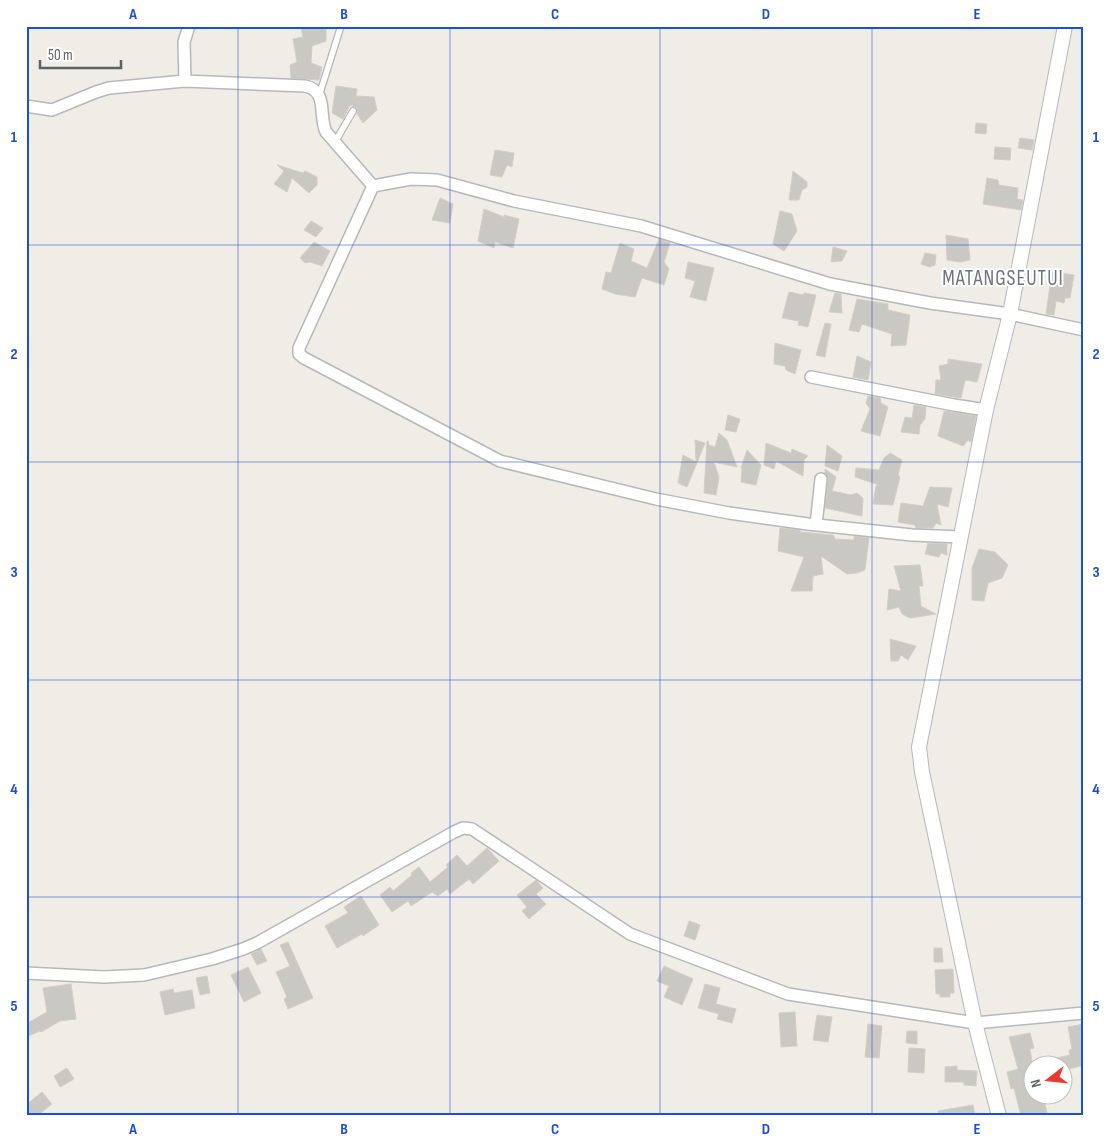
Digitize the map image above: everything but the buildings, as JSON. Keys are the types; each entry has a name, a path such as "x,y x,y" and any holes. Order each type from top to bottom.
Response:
{"street":[{"path":"185,81 184,42 189,26"},
{"path":"999,1116 975,1023 922,772 919,747 986,410 1010,314 1065,26"},
{"path":"26,106 52,110 109,88 185,81 305,86 312,88 322,102 324,129 373,186"},
{"path":"373,186 411,179 437,180 514,201 641,226 830,284 930,303 1010,314 1084,330"},
{"path":"373,186 298,348 301,356 500,461 656,499 729,513 816,525 912,535 961,537"},
{"path":"811,378 954,406 986,410"},
{"path":"816,525 821,479"},
{"path":"26,973 124,977 144,975 228,954 257,943 458,830 468,828 630,934 788,994 975,1023 1084,1014"}],"lane":[{"path":"319,96 341,26"},
{"path":"335,142 353,111"}],"district":[{"name":"MATANGSEUTUI","path":"1003,278"}]}
